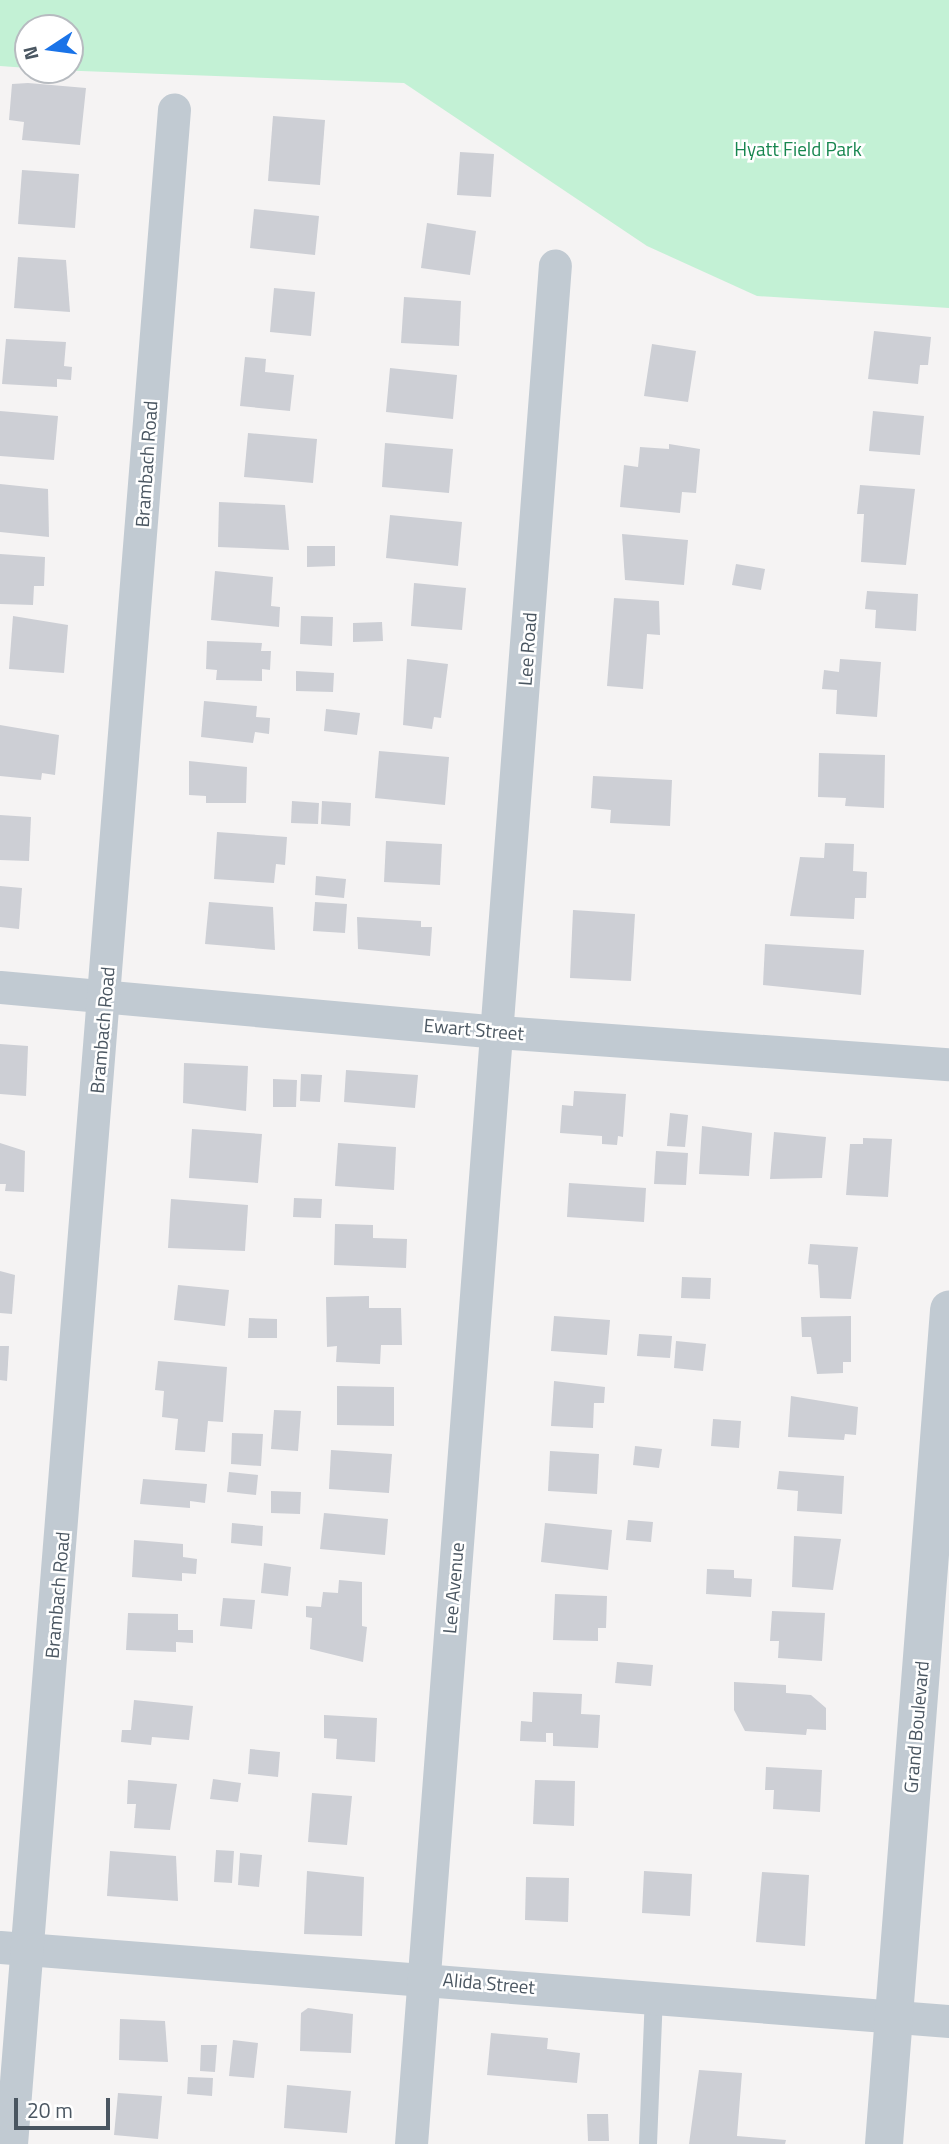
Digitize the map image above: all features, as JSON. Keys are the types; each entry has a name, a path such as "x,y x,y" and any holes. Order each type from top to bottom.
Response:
{"street":[{"name":"Brambach Road","path":"10,2144 14,1948 105,995 174,110"},
{"name":"Lee Road","path":"499,1032 555,266"},
{"name":"Ewart Street","path":"0,987 499,1032 949,1064"},
{"name":"Lee Avenue","path":"411,2144 422,1978 499,1032"},
{"name":"Grand Boulevard","path":"884,2144 949,1310"},
{"name":"Alida Street","path":"14,1948 949,2021"}],"lane":[{"path":"648,2144 654,1997"}],"green space":[{"name":"Hyatt Field Park","path":"0,0 949,0 949,308 757,296 647,246 404,83 84,71 84,14 14,14 14,67 0,66"}],"building":[{"path":"12,84 86,88 80,145 22,140 24,122 9,120"},
{"path":"273,116 325,120 320,185 268,181"},
{"path":"460,152 494,154 491,197 457,195"},
{"path":"22,170 79,174 75,228 18,224"},
{"path":"254,209 319,216 315,255 250,248"},
{"path":"427,223 476,231 470,275 421,268"},
{"path":"18,257 66,260 70,312 14,308"},
{"path":"274,288 315,292 311,336 270,332"},
{"path":"404,297 461,301 459,346 401,343"},
{"path":"874,331 931,337 928,365 920,365 918,384 868,379"},
{"path":"6,339 66,342 64,366 72,367 71,380 57,379 57,387 2,384"},
{"path":"652,344 696,351 688,402 644,396"},
{"path":"245,357 266,359 265,372 294,375 290,411 240,406"},
{"path":"390,368 457,375 453,419 386,412"},
{"path":"0,411 58,416 54,460 0,456"},
{"path":"873,411 924,416 920,455 869,451"},
{"path":"248,433 317,439 313,483 244,477"},
{"path":"385,443 453,449 449,493 382,487"},
{"path":"669,444 700,449 696,493 682,492 680,513 620,507 624,465 638,467 640,447 669,449"},
{"path":"0,484 48,489 49,537 0,532"},
{"path":"860,485 915,489 906,565 861,562 864,514 857,514"},
{"path":"219,502 285,505 289,550 218,547"},
{"path":"390,515 462,522 458,566 386,558"},
{"path":"622,534 688,540 684,585 625,580"},
{"path":"307,546 335,546 335,566 307,567"},
{"path":"0,554 45,557 44,586 34,586 33,605 0,604"},
{"path":"736,564 765,569 761,590 732,585"},
{"path":"215,571 273,577 271,606 280,607 279,627 211,620"},
{"path":"414,583 466,588 462,630 411,626"},
{"path":"867,591 918,594 916,631 875,628 876,610 865,609"},
{"path":"614,598 659,601 660,635 647,634 643,689 607,686"},
{"path":"13,616 68,625 64,673 9,669"},
{"path":"301,616 333,617 332,646 300,644"},
{"path":"382,622 383,641 353,642 353,623"},
{"path":"207,641 262,643 261,651 271,651 270,670 262,669 262,681 216,680 217,670 206,669"},
{"path":"407,659 448,664 441,718 434,717 432,729 403,725"},
{"path":"840,659 881,662 877,717 836,714 837,690 822,689 824,670 839,672"},
{"path":"296,671 334,673 333,692 296,691"},
{"path":"204,701 257,706 256,717 270,718 269,734 255,732 253,743 201,737"},
{"path":"326,709 360,713 357,735 324,731"},
{"path":"0,725 59,735 55,775 42,773 41,780 0,776"},
{"path":"379,751 449,757 445,805 375,798"},
{"path":"819,753 885,755 884,808 845,806 846,798 818,797"},
{"path":"189,761 247,767 246,803 206,803 206,796 189,795"},
{"path":"593,776 672,780 670,826 610,823 611,810 591,808"},
{"path":"292,801 319,803 318,824 291,823"},
{"path":"322,801 351,803 350,826 321,824"},
{"path":"0,815 31,817 29,861 0,860"},
{"path":"217,832 287,837 285,865 276,864 274,883 214,879"},
{"path":"386,841 442,844 440,885 384,882"},
{"path":"825,843 854,844 853,871 867,872 866,898 855,898 854,919 790,916 800,857 824,858"},
{"path":"316,876 346,879 344,898 315,895"},
{"path":"0,886 22,888 19,929 0,927"},
{"path":"209,902 273,907 275,950 205,944"},
{"path":"315,902 347,904 345,933 313,931"},
{"path":"573,910 635,914 631,981 570,978"},
{"path":"357,917 421,921 421,927 432,927 430,956 358,949"},
{"path":"765,944 864,950 861,995 763,985"},
{"path":"0,1044 28,1046 26,1096 0,1094"},
{"path":"184,1063 248,1066 246,1111 183,1103"},
{"path":"346,1070 418,1075 415,1108 344,1102"},
{"path":"301,1074 322,1075 320,1102 300,1101"},
{"path":"273,1079 297,1080 296,1107 273,1107"},
{"path":"574,1091 626,1094 623,1137 618,1136 617,1145 602,1144 602,1136 560,1133 562,1105 573,1106"},
{"path":"670,1113 688,1115 685,1147 667,1146"},
{"path":"702,1126 752,1133 749,1176 699,1174"},
{"path":"192,1129 262,1134 258,1183 189,1178"},
{"path":"774,1132 826,1137 822,1178 770,1179"},
{"path":"863,1138 892,1139 888,1197 846,1195 850,1144 863,1144"},
{"path":"0,1143 25,1151 24,1192 5,1191 6,1184 0,1184"},
{"path":"338,1143 396,1147 394,1190 335,1186"},
{"path":"656,1151 688,1153 686,1185 654,1184"},
{"path":"569,1183 646,1188 644,1222 567,1217"},
{"path":"294,1198 322,1199 321,1218 293,1217"},
{"path":"171,1199 248,1205 245,1251 168,1248"},
{"path":"335,1224 373,1225 373,1238 407,1239 406,1268 334,1265"},
{"path":"810,1244 858,1247 851,1299 820,1298 818,1265 808,1264"},
{"path":"0,1271 15,1275 12,1314 0,1313"},
{"path":"682,1277 711,1278 710,1299 681,1298"},
{"path":"178,1285 229,1290 225,1326 174,1320"},
{"path":"369,1296 369,1308 401,1308 402,1345 381,1345 380,1364 336,1362 337,1346 327,1347 326,1297"},
{"path":"554,1316 610,1320 607,1355 551,1351"},
{"path":"851,1316 851,1362 843,1362 843,1373 817,1374 811,1337 802,1337 801,1317"},
{"path":"249,1318 277,1319 277,1338 248,1338"},
{"path":"639,1334 672,1336 670,1358 637,1356"},
{"path":"676,1341 706,1344 703,1371 674,1368"},
{"path":"0,1346 9,1346 7,1381 0,1380"},
{"path":"158,1361 227,1367 223,1422 208,1421 205,1452 175,1450 178,1419 162,1417 164,1391 155,1390"},
{"path":"554,1381 605,1387 604,1403 594,1403 593,1428 551,1426"},
{"path":"337,1386 394,1387 394,1426 337,1425"},
{"path":"791,1396 858,1407 856,1435 845,1434 844,1440 788,1437"},
{"path":"274,1410 301,1411 298,1451 271,1449"},
{"path":"713,1419 741,1421 739,1448 711,1446"},
{"path":"232,1433 263,1434 261,1466 231,1464"},
{"path":"635,1446 662,1449 659,1468 633,1465"},
{"path":"331,1450 392,1454 389,1493 329,1489"},
{"path":"550,1451 599,1454 597,1494 548,1491"},
{"path":"779,1471 844,1476 842,1514 797,1511 798,1491 777,1489"},
{"path":"229,1472 258,1475 256,1495 227,1492"},
{"path":"143,1479 207,1484 205,1503 190,1501 190,1508 140,1504"},
{"path":"271,1491 301,1492 300,1514 271,1513"},
{"path":"324,1513 388,1519 385,1555 320,1549"},
{"path":"628,1520 653,1522 651,1542 626,1540"},
{"path":"232,1523 263,1526 262,1546 231,1543"},
{"path":"545,1523 612,1530 608,1570 541,1562"},
{"path":"794,1536 841,1539 833,1590 792,1587"},
{"path":"134,1540 183,1544 183,1557 197,1559 196,1574 182,1573 182,1581 132,1577"},
{"path":"264,1563 291,1567 288,1596 261,1593"},
{"path":"707,1569 734,1570 734,1578 752,1579 751,1597 706,1594"},
{"path":"339,1580 362,1582 362,1626 367,1627 363,1662 310,1649 312,1618 306,1617 306,1606 321,1607 323,1592 338,1593"},
{"path":"555,1594 607,1596 606,1628 598,1628 598,1641 553,1640"},
{"path":"223,1598 255,1600 252,1629 220,1626"},
{"path":"772,1611 825,1613 822,1661 778,1658 779,1641 770,1641"},
{"path":"128,1613 178,1614 178,1630 193,1630 193,1643 176,1642 176,1652 126,1650"},
{"path":"617,1662 653,1665 651,1686 615,1683"},
{"path":"734,1682 786,1685 786,1693 811,1695 826,1708 826,1730 807,1729 806,1735 745,1731 734,1710"},
{"path":"533,1692 582,1694 581,1714 600,1715 598,1748 553,1746 553,1733 546,1733 546,1742 520,1741 521,1721 532,1722"},
{"path":"134,1700 193,1706 189,1740 152,1737 151,1745 121,1742 122,1730 131,1730"},
{"path":"324,1715 377,1718 375,1762 336,1759 337,1739 324,1738"},
{"path":"250,1749 280,1752 278,1777 248,1774"},
{"path":"766,1767 822,1770 820,1812 773,1809 774,1790 765,1790"},
{"path":"213,1779 241,1783 238,1802 210,1799"},
{"path":"128,1780 177,1784 170,1830 134,1828 136,1804 127,1804"},
{"path":"535,1780 575,1781 574,1826 533,1824"},
{"path":"312,1793 352,1796 347,1845 308,1842"},
{"path":"216,1850 234,1851 232,1883 214,1882"},
{"path":"110,1851 176,1856 178,1901 107,1896"},
{"path":"240,1853 262,1855 259,1887 238,1885"},
{"path":"307,1871 364,1877 362,1936 304,1934"},
{"path":"644,1871 692,1874 690,1916 642,1913"},
{"path":"762,1872 809,1875 805,1946 756,1942"},
{"path":"526,1877 569,1878 568,1922 525,1920"},
{"path":"308,2008 353,2014 351,2053 300,2051 301,2013"},
{"path":"120,2019 165,2021 168,2062 119,2060"},
{"path":"491,2033 548,2038 547,2049 580,2053 577,2083 487,2075"},
{"path":"233,2040 258,2043 254,2078 229,2076"},
{"path":"201,2045 217,2045 215,2072 200,2071"},
{"path":"699,2070 742,2073 737,2136 786,2140 785,2144 689,2144"},
{"path":"188,2077 213,2078 212,2096 187,2094"},
{"path":"287,2085 351,2091 347,2133 284,2128"},
{"path":"118,2093 162,2096 158,2139 114,2135"},
{"path":"587,2114 608,2114 609,2141 588,2141"}]}
